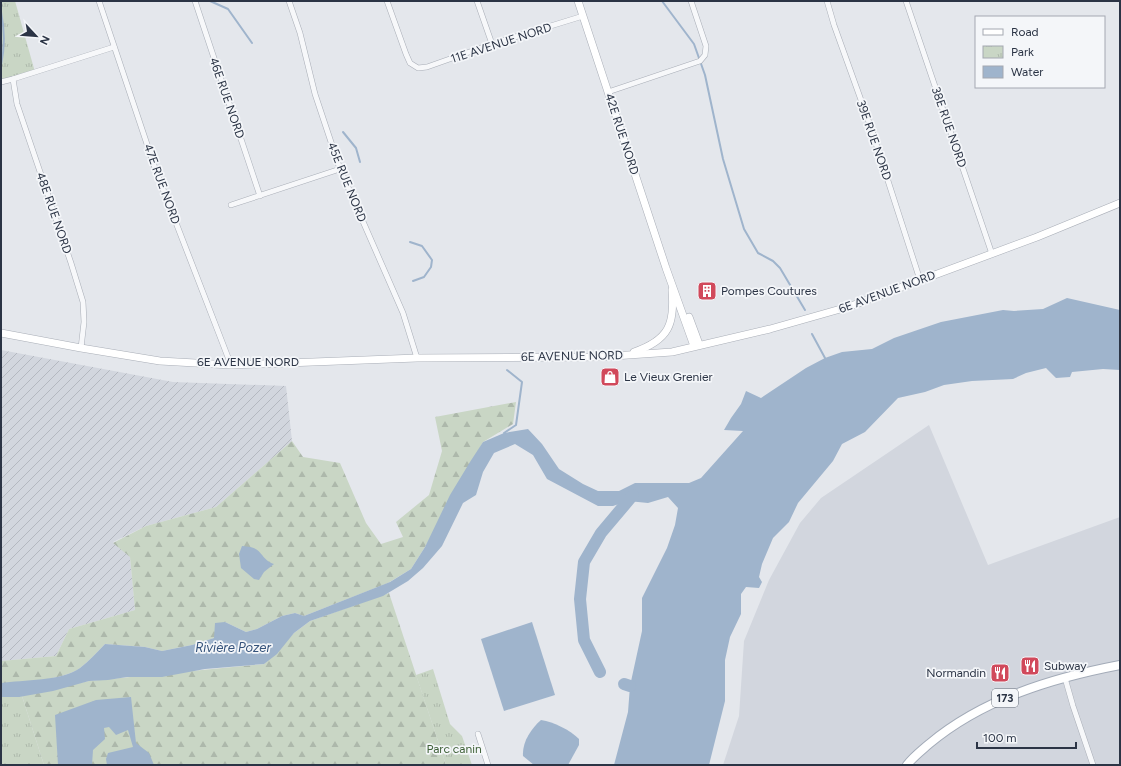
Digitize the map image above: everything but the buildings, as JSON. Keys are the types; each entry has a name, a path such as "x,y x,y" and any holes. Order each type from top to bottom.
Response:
{"main road":[{"name":"42E RUE NORD","path":"578,1 672,290 672,317 669,326 663,335 655,342 644,348 622,356"},
{"name":"6E AVENUE NORD","path":"1,333 160,361 231,365 417,358 599,357 672,352 770,329 851,306 992,254 1120,204"},
{"name":"42E RUE NORD","path":"666,268 697,345"},
{"name":"173","path":"907,765 939,736 964,719 1022,690 1090,671 1120,665"}],"street":[{"name":"47E RUE NORD","path":"99,1 156,171 231,365"},
{"name":"46E RUE NORD","path":"194,1 260,196"},
{"name":"45E RUE NORD","path":"289,1 300,33 315,94 340,169 403,313 417,358"},
{"name":"11E AVENUE NORD","path":"387,1 406,54 410,62 418,68 427,67 492,44 583,16"},
{"path":"477,1 492,44"},
{"path":"608,92 700,61 704,55 706,46 691,1"},
{"name":"39E RUE NORD","path":"827,1 834,25 870,125 920,280"},
{"name":"38E RUE NORD","path":"906,1 992,254"},
{"path":"1,82 114,47"},
{"name":"48E RUE NORD","path":"13,79 17,104 83,302 84,322 81,348"},
{"path":"231,205 340,169"},
{"path":"1065,678 1093,765"},
{"path":"478,734 488,765"}],"shaded area":[{"path":"1,350 173,382 286,386 292,441 216,507 146,526 113,542 130,557 135,610 69,629 56,656 1,661"},
{"path":"929,425 988,565 1120,517 1120,765 723,765 739,716 744,641 769,580 800,523 821,498"}],"green space":[{"path":"1,1 15,1 35,72 1,82"},
{"path":"516,402 513,424 483,442 425,547 411,569 388,583 304,616 295,613 282,616 257,629 246,632 225,622 214,638 192,645 162,651 145,647 105,644 80,668 73,672 54,678 1,685 1,661 56,656 69,629 135,610 130,557 113,543 146,526 216,507 292,441 303,457 340,463 366,523 381,544 403,537 396,522 429,495 442,451 435,417"},
{"path":"389,593 446,765 44,765 22,696 89,681 264,664 294,633 310,621"},
{"name":"Parc canin","path":"433,669 450,724 462,736 472,765 446,765 416,675"},
{"path":"22,696 44,765 1,765 1,697"}],"water":[{"name":"Rivière Pozer","path":"1067,298 1120,310 1120,370 1103,369 1072,372 1070,377 1056,378 1046,368 1026,373 1013,379 972,381 944,385 925,392 898,398 865,432 842,444 833,461 798,503 789,522 773,538 762,564 759,577 762,582 759,588 746,587 741,594 741,614 730,637 725,660 725,701 709,765 614,765 628,712 630,686 642,631 642,598 667,548 675,525 678,508 668,497 648,503 628,501 613,506 598,506 547,479 533,455 515,444 494,453 483,472 476,495 463,503 442,546 423,568 408,581 383,596 310,621 294,633 277,654 264,664 205,669 162,677 127,677 89,681 53,691 19,697 1,697 1,683 53,678 72,672 80,668 105,644 145,647 162,651 192,645 214,638 215,623 225,622 246,632 257,629 282,616 295,613 304,616 390,582 411,569 425,547 450,495 483,442 504,433 528,429 542,444 559,469 583,484 598,491 619,491 635,483 689,483 701,478 743,431 724,430 741,404 746,391 761,398 806,368 825,358 842,352 872,349 894,338 941,322 1003,310 1014,311 1043,309"},
{"path":"242,546 254,548 265,559 274,564 264,572 259,580 254,579 241,568 239,554"},
{"path":"532,622 555,695 504,711 481,639"},
{"path":"131,697 136,743 149,753 154,765 107,765 106,759 108,753 133,747 128,730 116,735 109,727 104,728 105,739 93,750 92,765 58,765 55,715 96,700"},
{"path":"541,720 562,727 579,739 579,745 568,765 534,765 523,756 524,746 528,736"}],"waterway":[{"path":"210,1 228,9 252,43"},
{"path":"662,1 694,44 705,75 723,159 744,229 758,253 773,261 780,268 805,310"},
{"path":"1,12 4,39 1,65"},
{"path":"343,132 356,148 360,162"},
{"path":"410,242 422,246 432,260 431,267 424,277 413,281"},
{"path":"812,334 825,358"},
{"path":"504,433 516,425 522,382 507,370"},
{"path":"600,672 584,640 580,599 584,562 601,533 633,495"},
{"path":"624,684 630,686"}],"place":[{"name":"Pompes Coutures","path":"707,291"},
{"name":"Le Vieux Grenier","path":"610,377"},
{"name":"Subway","path":"1030,666"},
{"name":"Normandin","path":"1000,673"}]}
